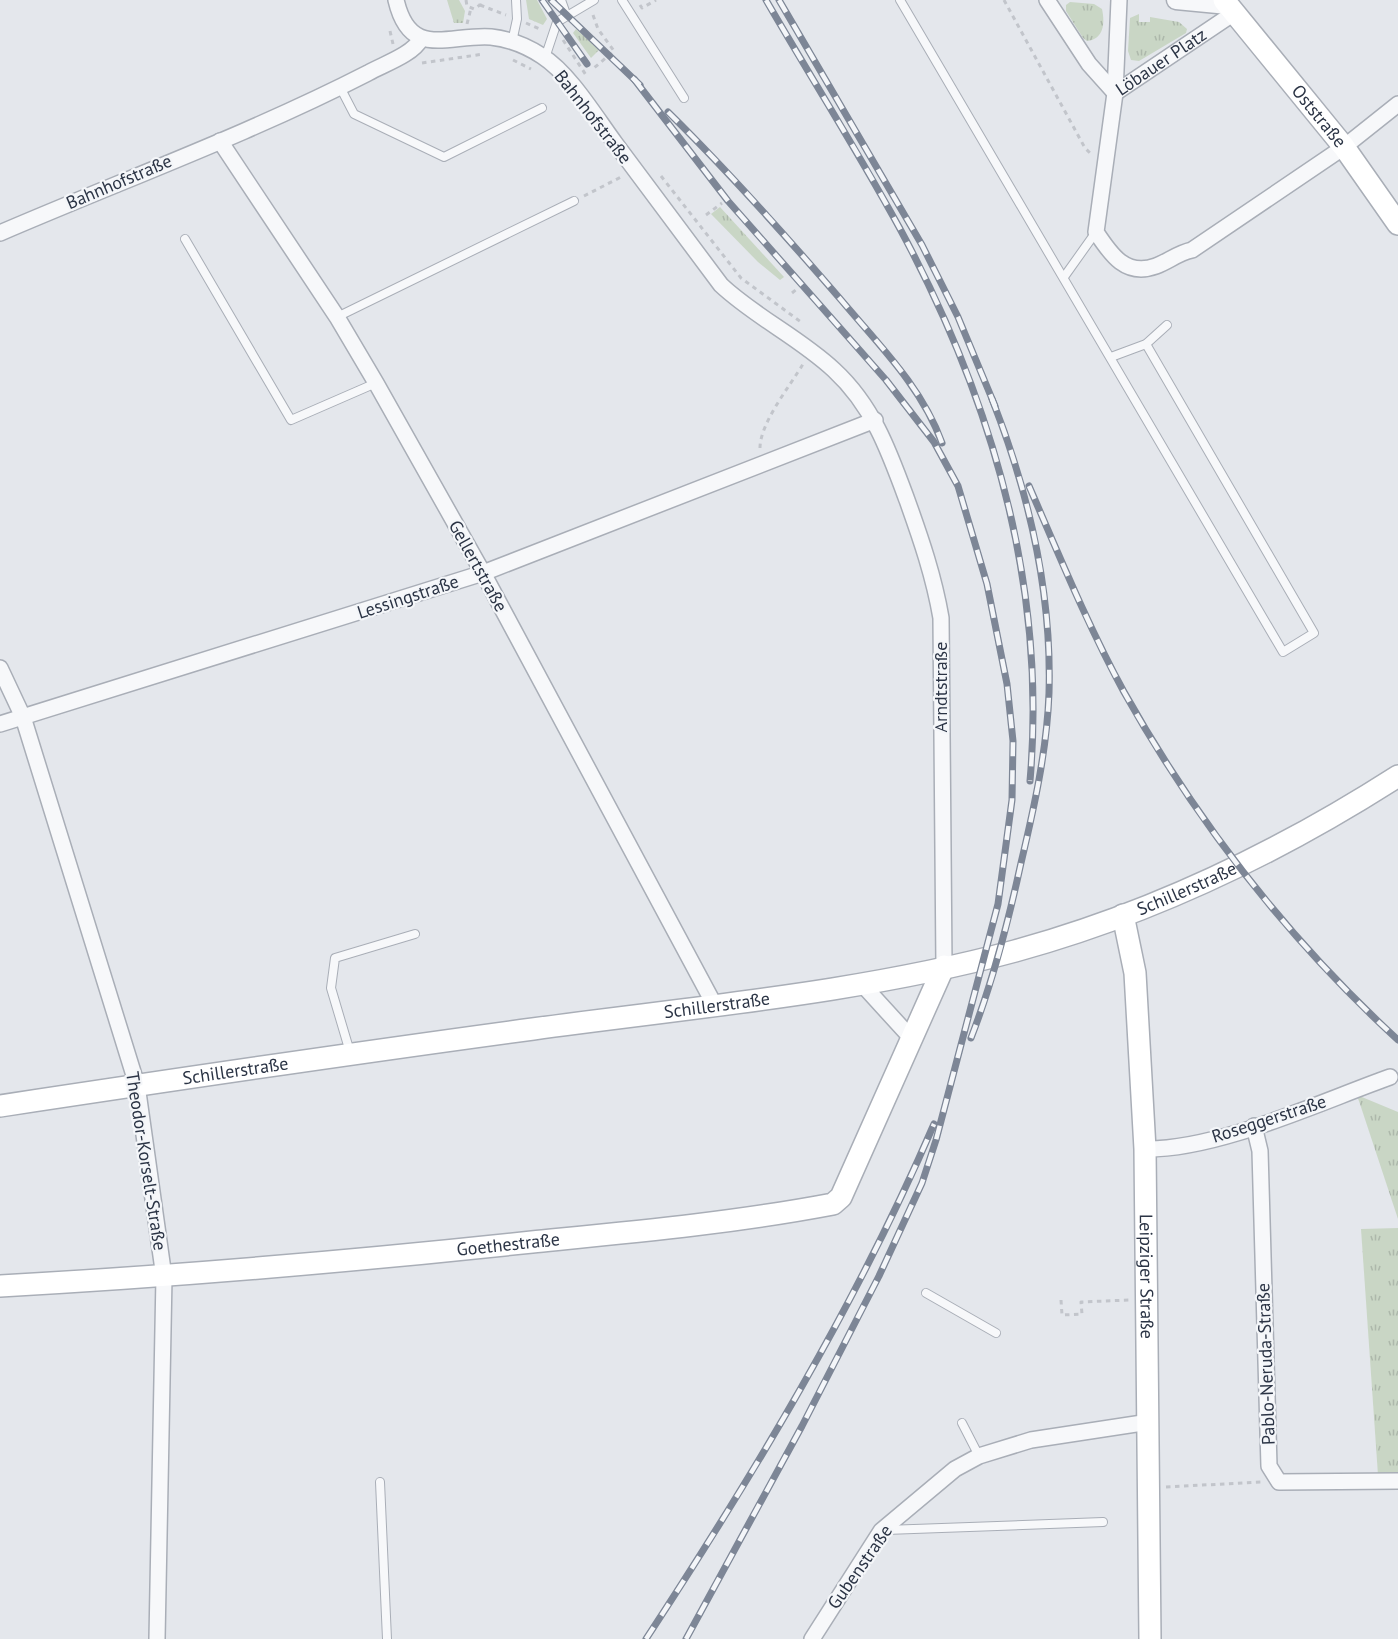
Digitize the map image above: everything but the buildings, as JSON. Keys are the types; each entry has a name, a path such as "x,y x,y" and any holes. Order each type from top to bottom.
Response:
{"main road":[{"name":"Oststraße","path":"1228,6 1344,147 1398,224"},
{"name":"Schillerstraße","path":"0,1106 351,1053 861,983 1016,951 1123,915 1276,847 1398,776"},
{"name":"Leipziger Straße","path":"1123,915 1134,973 1145,1149 1150,1639"},
{"name":"Goethestraße","path":"0,1286 164,1277 393,1257 732,1221 833,1204 841,1197 913,1040 944,966"}],"street":[{"path":"396,0 405,24 421,39"},
{"name":"Löbauer Platz","path":"1047,0 1089,64 1115,93 1228,6"},
{"path":"1119,0 1115,93 1096,232 1117,262 1128,268 1155,267 1180,253 1192,250 1344,147 1398,104"},
{"name":"Löbauer Platz","path":"1176,0 1228,6"},
{"name":"Bahnhofstraße","path":"0,233 220,141 340,87 401,56 421,39 436,41 491,37 512,42 545,58 581,96 721,285 742,305 832,367 857,392 875,420"},
{"name":"Gellertstraße","path":"220,141 337,317 376,383 483,573 714,1004"},
{"name":"Lessingstraße","path":"0,724 483,573 875,420"},
{"name":"Arndtstraße","path":"875,420 924,547 936,587 941,618 944,966"},
{"name":"Theodor-Korselt-Straße","path":"0,668 23,717 137,1085 164,1277 157,1639"},
{"path":"861,983 913,1040"},
{"name":"Roseggerstraße","path":"1145,1149 1167,1148 1208,1140 1254,1126 1390,1077"},
{"name":"Pablo-Neruda-Straße","path":"1254,1126 1260,1151 1269,1467 1279,1482"},
{"name":"Gubenstraße","path":"812,1639 881,1531 929,1488 979,1456 1031,1440 1149,1422"},
{"path":"1279,1482 1398,1481"}],"lane":[{"path":"512,42 517,19 516,0"},
{"path":"545,58 557,22 566,14 594,0"},
{"path":"622,0 684,98"},
{"path":"900,0 1284,651 1314,633 1146,344"},
{"path":"563,1 566,14"},
{"path":"340,87 354,114 444,157 542,108"},
{"path":"337,317 574,201"},
{"path":"1064,277 1096,232"},
{"path":"185,239 291,420 376,383"},
{"path":"1111,357 1146,344 1167,325"},
{"path":"351,1053 331,988 334,958 415,934"},
{"path":"926,1293 996,1333"},
{"path":"962,1423 979,1456"},
{"path":"380,1482 387,1639"},
{"path":"881,1531 1103,1522"}],"path":[{"path":"466,0 471,9 478,7 480,0"},
{"path":"637,0 642,8 656,0"},
{"path":"1004,0 1085,148 1105,168"},
{"path":"594,17 598,29 614,51 594,68"},
{"path":"562,38 588,77"},
{"path":"401,56 410,65 467,56"},
{"path":"574,201 625,175"},
{"path":"660,175 741,278 801,322"},
{"path":"706,215 722,203"},
{"path":"792,293 797,290"},
{"path":"761,464 760,441 769,420 811,353"},
{"path":"1061,1300 1062,1315 1082,1314 1081,1302 1147,1299"},
{"path":"1149,1488 1279,1482"}],"green space":[{"path":"447,0 459,0 465,11 463,23 454,23"},
{"path":"526,0 537,0 547,19 543,25 529,19"},
{"path":"1070,2 1094,4 1102,9 1102,30 1093,40 1087,41 1083,38 1066,11 1066,5"},
{"path":"1139,14 1139,22 1150,22 1150,17 1179,22 1187,29 1186,33 1139,61 1131,60 1128,51 1130,18"},
{"path":"576,29 599,50 591,58 573,33"},
{"path":"720,207 784,277 780,280 758,262 711,214"},
{"path":"1357,1095 1398,1112 1398,1219"},
{"path":"1398,1228 1398,1475 1378,1475 1361,1229"}],"railway":[{"path":"542,0 587,64"},
{"path":"551,0 640,85"},
{"path":"766,0 899,227 932,292 961,359 986,426 1006,495 1021,565 1030,636 1033,708 1030,781"},
{"path":"779,0 922,245 958,317 995,406"},
{"path":"634,79 728,201 886,380 934,442 958,486 987,584 1007,684 1013,741 1012,800 998,904 936,1140 922,1183 879,1276 802,1426 686,1639"},
{"path":"668,112 800,252 885,350 923,403 942,443"},
{"path":"971,1038 999,952 1026,842 1043,757 1049,693 1047,617 1036,543 1017,470 992,399"},
{"path":"1029,486 1098,642 1124,692 1182,787 1247,877 1282,920 1319,961 1398,1040"},
{"path":"646,1639 726,1514 801,1388 871,1258 934,1124"}]}
